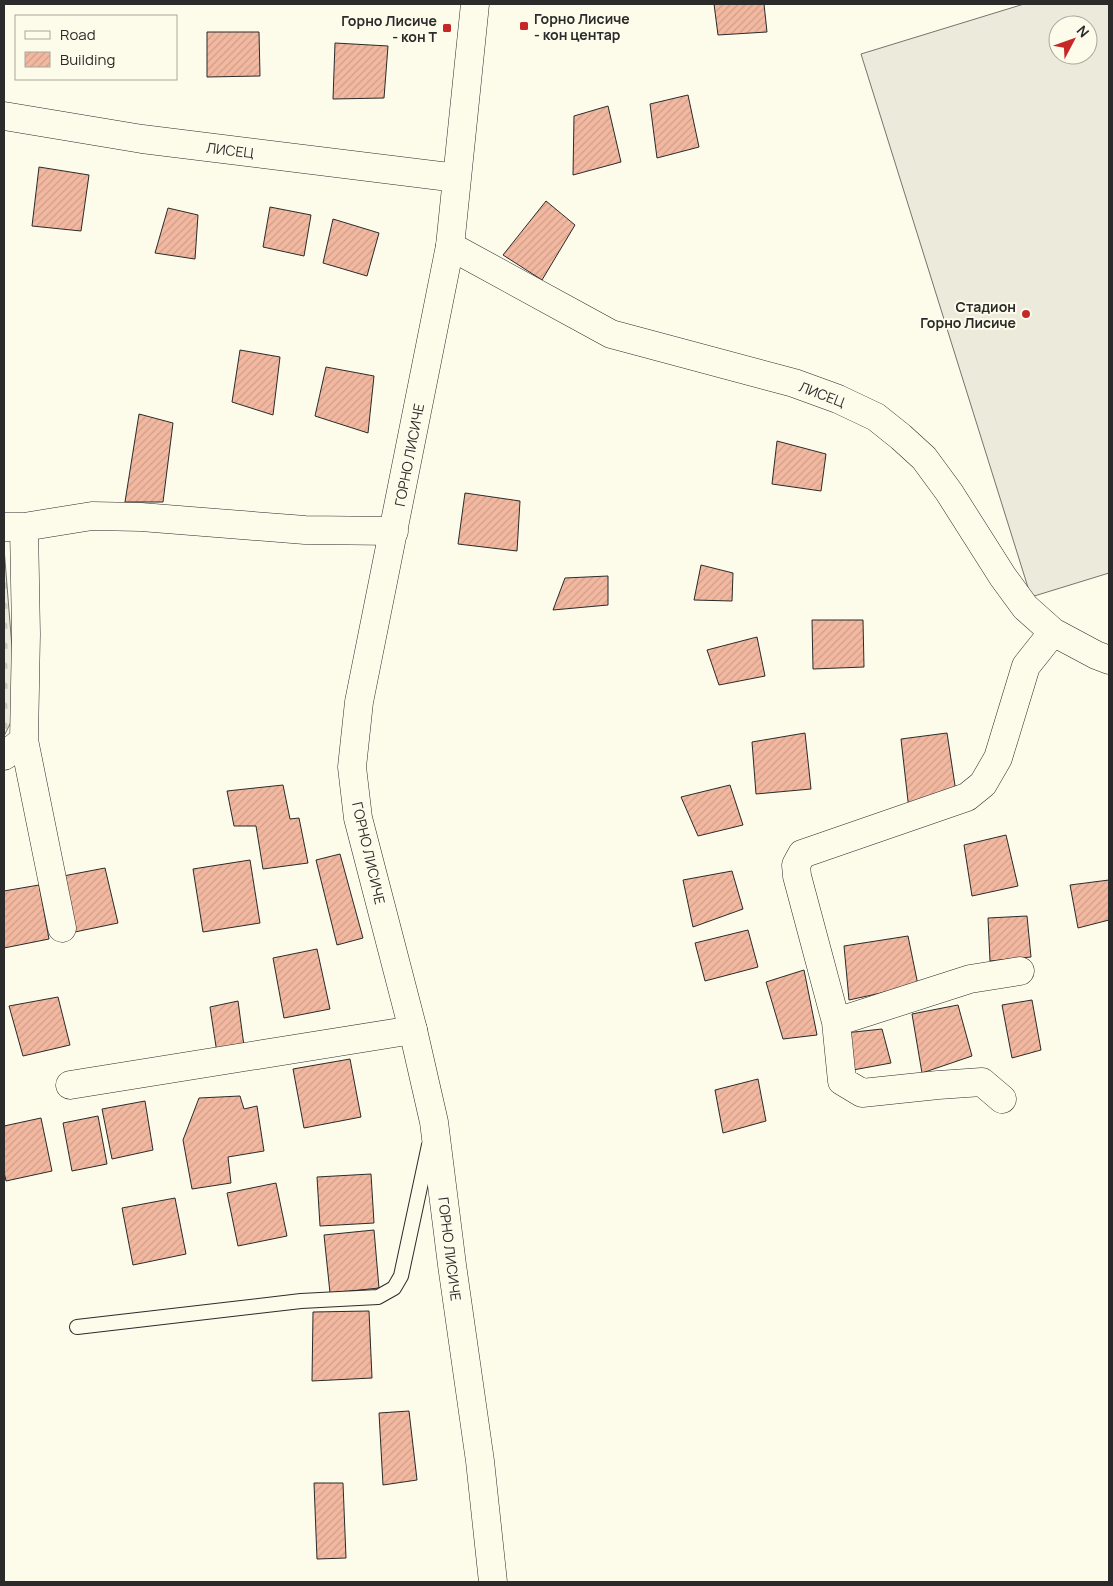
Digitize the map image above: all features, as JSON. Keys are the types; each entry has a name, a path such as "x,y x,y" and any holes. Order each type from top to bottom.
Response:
{"street":[{"name":"ГОРНО ЛИСИЧЕ","path":"474,4 450,246 359,702 352,767 358,818 413,1030 434,1122 480,1461 493,1582"},
{"name":"ЛИСЕЦ","path":"4,116 142,139 457,178"},
{"name":"ЛИСЕЦ","path":"450,246 611,334 794,383 838,399 876,417 902,437 924,458 950,492 1003,577 1025,607 1053,632 1109,660"},
{"path":"62,928 14,748 26,634 14,527 92,516 141,517 306,530 394,531"},
{"path":"1002,1099 982,1082 862,1093 842,1082 836,1022 797,876 796,865 802,854 967,797 983,784 998,758 1026,666 1053,632"},
{"path":"836,1022 970,980 1020,971"},
{"path":"70,1084 413,1030"}],"lane":[{"path":"77,1326 301,1301 378,1296 394,1288 401,1276 434,1122"}],"green space":[{"name":"Стадион Горно Лисиче","path":"1024,4 1109,4 1109,573 1031,597 861,54"},
{"path":"4,548 17,710 4,736"}],"building":[{"path":"714,4 764,4 767,32 718,35"},
{"path":"207,32 259,32 260,76 207,77"},
{"path":"335,43 388,46 384,98 333,99"},
{"path":"688,95 699,147 657,158 650,104"},
{"path":"608,106 621,162 573,175 574,116"},
{"path":"39,167 89,175 81,231 32,226"},
{"path":"546,201 575,225 542,280 503,255"},
{"path":"270,207 311,215 304,256 263,247"},
{"path":"168,208 198,215 195,259 155,253"},
{"path":"333,219 379,233 367,276 323,263"},
{"path":"240,350 280,357 273,415 232,402"},
{"path":"326,367 374,376 368,433 315,416"},
{"path":"139,414 173,423 163,502 125,502"},
{"path":"777,441 826,454 821,491 772,484"},
{"path":"465,493 520,501 517,551 458,544"},
{"path":"701,565 733,573 732,601 694,600"},
{"path":"608,576 608,605 553,610 565,578"},
{"path":"812,620 863,620 864,667 813,669"},
{"path":"757,637 765,676 719,685 707,650"},
{"path":"805,733 811,789 756,794 752,742"},
{"path":"947,733 956,792 909,810 901,739"},
{"path":"283,785 290,819 299,818 308,863 263,869 256,826 234,826 227,791"},
{"path":"730,785 743,825 698,836 681,797"},
{"path":"1006,835 1018,886 972,896 964,845"},
{"path":"340,854 363,938 337,945 316,860"},
{"path":"250,860 260,923 203,932 193,869"},
{"path":"105,868 118,923 70,933 58,877"},
{"path":"732,871 743,909 693,927 683,880"},
{"path":"1109,880 1109,920 1078,928 1070,885"},
{"path":"39,885 49,939 4,948 4,891"},
{"path":"1027,916 1031,957 990,961 988,918"},
{"path":"748,930 758,967 705,981 695,943"},
{"path":"908,936 918,985 849,1000 844,946"},
{"path":"317,949 330,1009 284,1018 273,958"},
{"path":"804,970 817,1035 783,1039 766,982"},
{"path":"58,997 70,1045 23,1056 9,1006"},
{"path":"1032,1000 1041,1050 1012,1058 1002,1005"},
{"path":"238,1001 244,1046 217,1053 210,1007"},
{"path":"958,1005 972,1056 922,1073 912,1014"},
{"path":"882,1029 891,1063 853,1070 845,1033"},
{"path":"350,1059 361,1117 304,1128 293,1069"},
{"path":"758,1079 766,1121 723,1133 715,1090"},
{"path":"240,1096 244,1109 257,1106 264,1151 228,1157 231,1183 192,1189 183,1140 199,1098"},
{"path":"145,1101 153,1150 112,1159 102,1109"},
{"path":"98,1116 107,1164 72,1171 63,1123"},
{"path":"41,1118 52,1171 6,1181 4,1172 4,1126"},
{"path":"371,1174 374,1223 320,1226 317,1177"},
{"path":"276,1183 287,1236 238,1246 227,1193"},
{"path":"175,1198 186,1254 133,1265 122,1208"},
{"path":"374,1230 379,1288 330,1293 324,1235"},
{"path":"369,1311 372,1378 312,1381 313,1312"},
{"path":"409,1411 417,1480 383,1485 379,1413"},
{"path":"314,1483 343,1483 346,1558 317,1559"}],"place":[{"name":"Горно Лисиче - кон центар","path":"524,26"},
{"name":"Горно Лисиче - кон Т","path":"447,28"},
{"name":"Стадион Горно Лисиче","path":"1026,314"}]}
